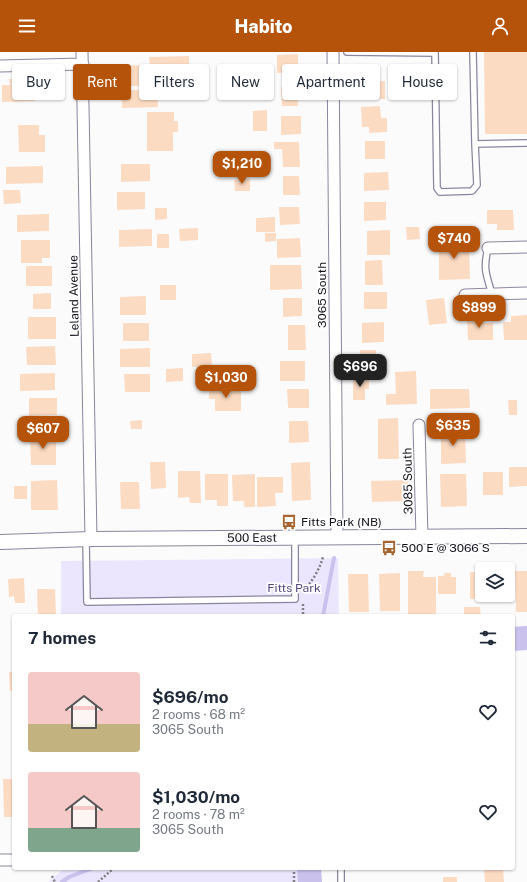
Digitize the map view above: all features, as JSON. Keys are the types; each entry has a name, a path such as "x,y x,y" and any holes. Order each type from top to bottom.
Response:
{"street":[{"name":"Leland Avenue","path":"82,52 83,64"},
{"name":"3065 South","path":"333,52 337,538"},
{"path":"0,66 73,64"},
{"name":"Leland Avenue","path":"83,100 89,539"},
{"path":"488,248 527,247"},
{"path":"465,295 527,293"},
{"name":"3085 South","path":"419,426 422,537"},
{"name":"500 East","path":"0,542 89,539 527,536"},
{"path":"0,860 12,860"}],"lane":[{"path":"347,52 435,53 437,188 440,192 472,191 477,185 473,52"},
{"path":"475,144 527,143"},
{"path":"488,248 484,266 492,294"},
{"path":"89,539 87,602 296,599 295,538"},
{"path":"341,870 341,882"}],"path":[{"path":"303,589 307,587 312,580 324,556"},
{"path":"98,882 112,870"},
{"path":"294,870 294,882"},
{"path":"52,876 55,882"}],"green space":[{"name":"Fitts Park","path":"338,558 339,614 61,614 61,561"},
{"path":"63,870 320,870 320,882 48,882"}],"building":[{"path":"484,52 527,52 527,134 485,134"},
{"path":"298,54 298,64 282,64 282,73 277,73 277,55"},
{"path":"189,56 189,64 150,64 149,57"},
{"path":"139,65 139,86 131,86 131,66"},
{"path":"9,79 12,79 12,100 35,101 2,102 2,85 10,85"},
{"path":"380,81 385,81 385,99 380,99"},
{"path":"281,87 282,100 298,100 298,106 282,106"},
{"path":"131,90 139,90 139,100 158,100 158,107 122,108 122,100 131,100"},
{"path":"380,106 381,118 387,118 387,132 369,133 369,127 362,127 361,107"},
{"path":"267,110 267,131 253,131 253,111"},
{"path":"147,112 174,112 174,121 178,121 178,132 173,132 173,151 147,151"},
{"path":"281,116 301,116 301,134 281,135"},
{"path":"18,125 39,125 39,135 45,135 45,152 19,152"},
{"path":"365,141 385,141 385,159 365,159"},
{"path":"274,142 299,142 300,167 283,167 282,149 274,149"},
{"path":"121,164 150,164 150,181 121,182"},
{"path":"43,166 43,183 6,184 6,167"},
{"path":"388,172 389,190 364,191 364,173"},
{"path":"283,176 299,176 300,195 283,195"},
{"path":"250,179 250,191 235,191 234,180"},
{"path":"3,190 20,190 21,203 4,204"},
{"path":"117,192 145,192 145,209 117,210"},
{"path":"364,202 386,202 386,220 364,221"},
{"path":"279,207 299,207 300,224 280,225"},
{"path":"155,208 167,208 167,219 155,220"},
{"path":"487,210 513,210 514,230 497,230 497,224 487,224"},
{"path":"49,214 49,231 17,232 17,215"},
{"path":"275,217 275,232 256,232 256,218"},
{"path":"406,227 419,227 420,239 407,240"},
{"path":"198,228 198,240 180,241 179,229"},
{"path":"152,229 152,246 119,247 119,230"},
{"path":"390,230 390,255 367,255 367,231"},
{"path":"265,233 276,233 276,241 265,242"},
{"path":"157,234 169,234 169,248 157,248"},
{"path":"300,238 301,257 277,258 277,239"},
{"path":"21,240 50,240 50,258 42,258 42,263 21,263"},
{"path":"439,240 469,240 470,279 439,280"},
{"path":"382,260 383,285 365,285 365,261"},
{"path":"270,265 301,265 302,289 270,290"},
{"path":"26,266 52,266 52,286 26,286"},
{"path":"160,285 176,285 176,300 160,300"},
{"path":"364,292 387,292 387,309 364,309"},
{"path":"51,293 51,309 33,309 33,294"},
{"path":"146,296 146,315 120,315 120,297"},
{"path":"283,298 302,298 302,316 283,317"},
{"path":"444,298 447,323 429,325 426,300"},
{"path":"527,315 527,340 504,340 503,322 511,322 511,316"},
{"path":"467,316 485,316 485,323 493,323 493,340 468,340"},
{"path":"28,317 56,317 56,339 28,339"},
{"path":"384,322 384,342 362,343 362,323"},
{"path":"123,323 149,323 149,341 123,341"},
{"path":"288,325 305,325 306,350 288,350"},
{"path":"55,346 56,365 27,365 26,347"},
{"path":"150,348 150,367 120,367 120,349"},
{"path":"360,350 376,350 376,359 360,359"},
{"path":"211,353 212,366 192,367 192,354"},
{"path":"280,361 305,361 305,381 280,381"},
{"path":"183,368 183,381 166,382 166,369"},
{"path":"416,371 417,404 386,405 386,394 396,394 395,372"},
{"path":"55,373 55,390 20,391 20,374"},
{"path":"124,374 150,374 150,392 125,392"},
{"path":"353,377 369,377 369,389 365,389 365,400 353,400"},
{"path":"209,388 241,388 241,411 215,411 215,399 209,399"},
{"path":"287,389 309,389 309,408 288,408"},
{"path":"430,389 469,389 470,408 430,409"},
{"path":"29,398 57,398 57,415 29,416"},
{"path":"508,400 517,400 517,415 509,415"},
{"path":"398,418 399,459 378,459 378,419"},
{"path":"142,420 142,429 131,429 130,421"},
{"path":"289,421 308,421 309,442 289,443"},
{"path":"441,431 465,431 466,463 441,464"},
{"path":"56,434 56,465 31,465 30,435"},
{"path":"150,462 165,462 166,488 151,489"},
{"path":"310,462 311,500 292,501 291,463"},
{"path":"509,467 527,467 527,486 509,487"},
{"path":"178,471 200,471 201,503 190,503 189,497 178,498"},
{"path":"483,472 503,472 503,495 483,495"},
{"path":"205,474 228,474 228,506 217,506 217,500 205,500"},
{"path":"255,474 255,507 244,507 244,501 233,501 232,475"},
{"path":"440,474 466,474 467,506 441,507"},
{"path":"257,477 283,477 283,493 275,493 276,506 257,507"},
{"path":"57,480 58,510 31,510 31,481"},
{"path":"408,480 408,501 372,502 371,481"},
{"path":"120,482 139,482 140,509 121,509"},
{"path":"14,486 27,486 27,499 14,499"},
{"path":"408,571 424,571 423,577 436,577 436,614 408,614"},
{"path":"515,571 527,571 527,612 516,612"},
{"path":"470,572 475,572 475,599 470,599"},
{"path":"400,573 400,611 380,611 379,574"},
{"path":"444,573 451,573 451,577 456,577 456,594 438,594 438,576 444,576"},
{"path":"348,574 368,574 369,612 349,612"},
{"path":"24,578 25,603 15,603 14,596 9,597 8,579"},
{"path":"37,589 55,589 56,614 38,614"},
{"path":"464,607 480,607 481,614 464,614"},
{"path":"9,672 12,672 12,691 10,691"},
{"path":"3,779 12,779 12,817 4,817"},
{"path":"484,870 503,870 504,882 485,882"},
{"path":"443,877 457,877 457,882 443,882"}],"waterway":[{"path":"323,614 334,558"},
{"path":"515,639 527,638"},
{"path":"62,882 69,877 88,870"},
{"path":"309,870 310,882"}],"place":[{"name":"Fitts Park (NB)","path":"289,522"},
{"name":"500 E @ 3066 S","path":"389,548"}]}
